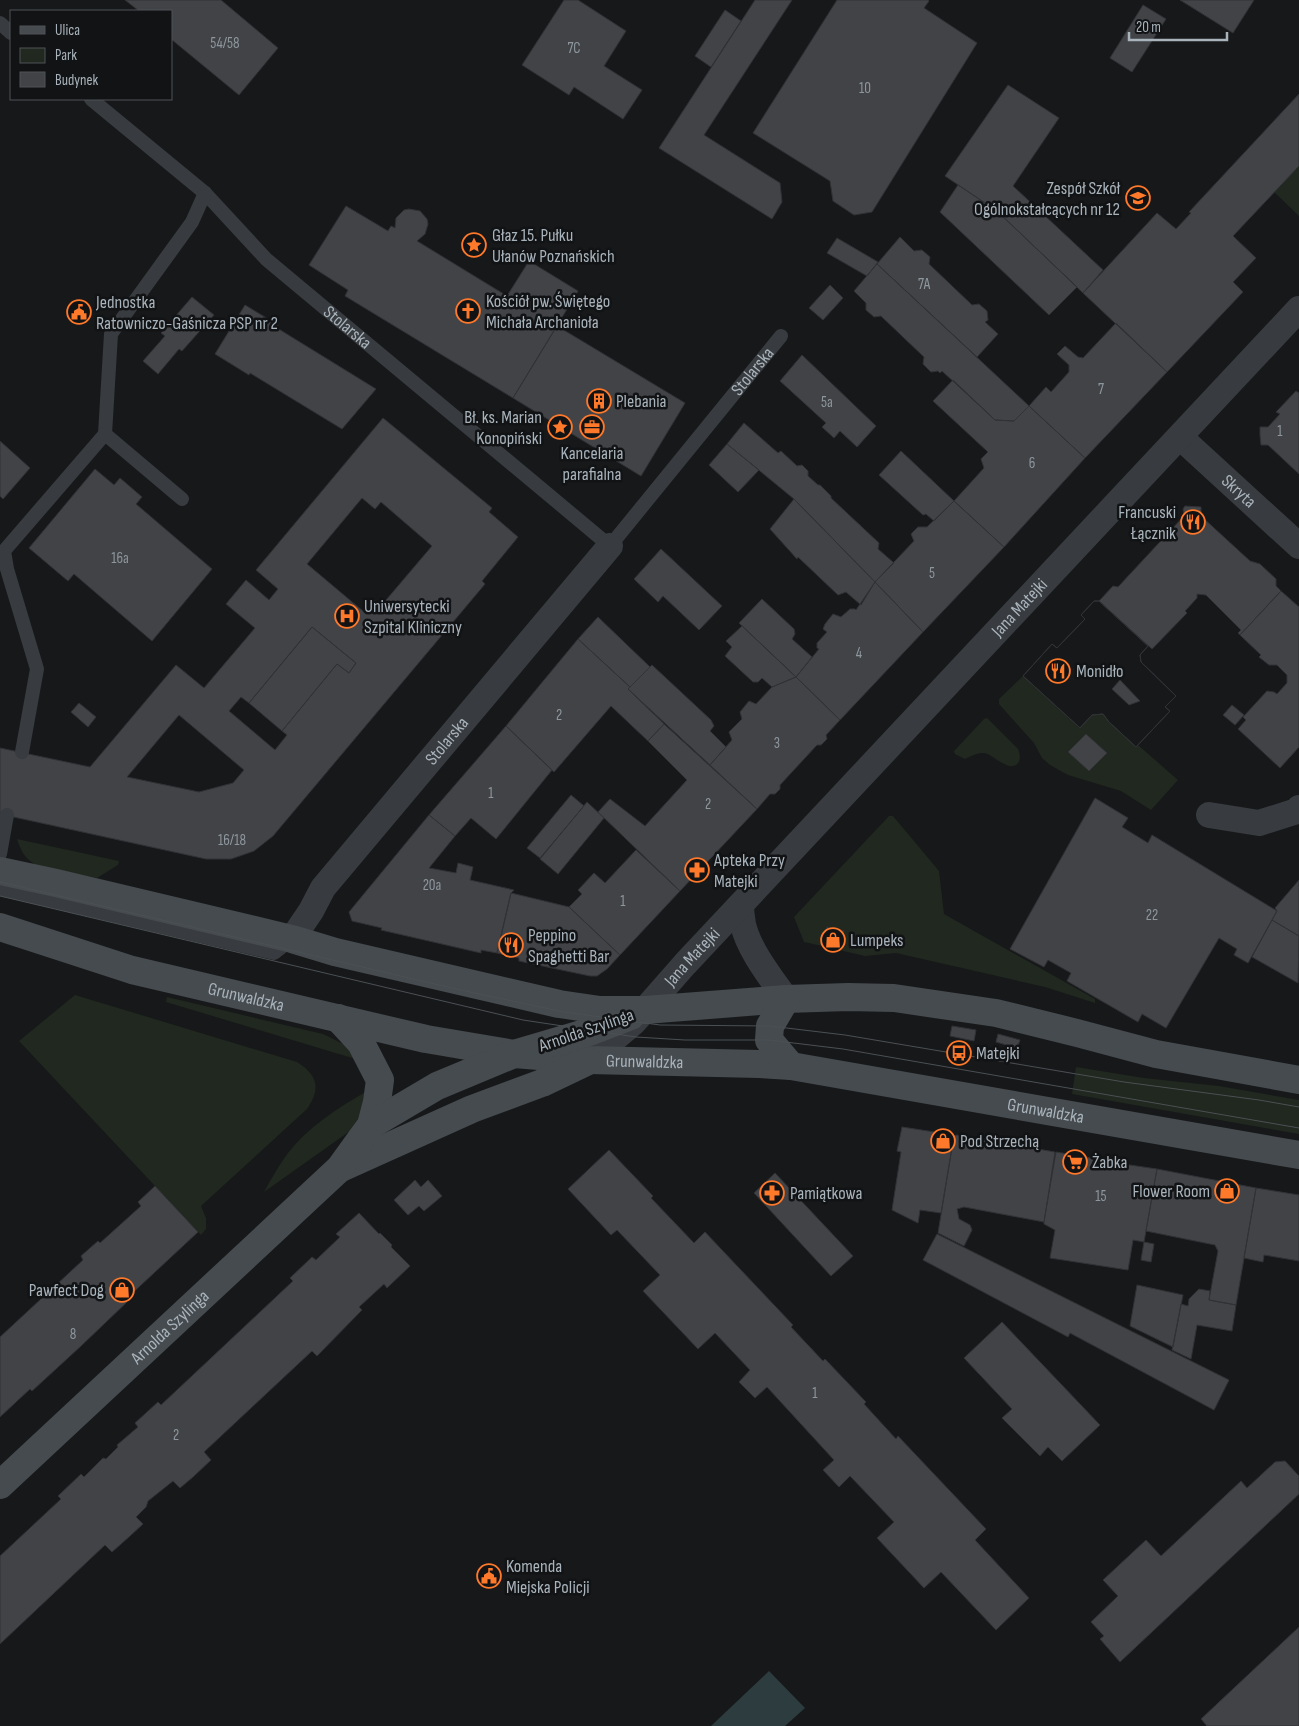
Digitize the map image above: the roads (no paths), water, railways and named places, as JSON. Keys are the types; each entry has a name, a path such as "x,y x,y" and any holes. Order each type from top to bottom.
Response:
{"street":[{"name":"Jana Matejki","path":"645,1010 685,964 1299,309"},
{"name":"Skryta","path":"1180,437 1299,546"},
{"name":"Stolarska","path":"292,939 311,911 323,888 610,546"},
{"path":"1209,815 1259,823 1296,811 1299,808"},
{"path":"0,871 559,1004 600,1010 645,1010 786,999 894,998 964,1007 1029,1021 1156,1054 1299,1080"},
{"name":"Jana Matejki","path":"741,905 743,926 755,952 786,999"},
{"name":"Grunwaldzka","path":"0,928 132,970 426,1039 514,1054 589,1060 791,1066 1299,1155"},
{"path":"786,999 770,1026 769,1040 791,1066"},
{"name":"Arnolda Szylinga","path":"0,1485 340,1168 371,1125 437,1086 514,1054 592,1031 645,1010"},
{"name":"Arnolda Szylinga","path":"340,1168 465,1112 542,1083 589,1060 630,1027 645,1010"},
{"path":"338,1018 361,1042 380,1080 371,1125"}],"lane":[{"path":"0,23 10,32"},
{"name":"Stolarska","path":"92,100 205,192 266,259 610,546 781,336"},
{"path":"22,752 37,669 6,569 4,551 105,434 111,334 189,226 205,192"},
{"path":"105,434 182,499"},
{"path":"0,854 7,815"},
{"path":"0,889 274,953 292,939"}],"tram line":[{"path":"0,882 456,989 564,1012 660,1025 770,1026 845,1035 1124,1082 1299,1107"},
{"path":"0,896 523,1020 636,1037 685,1040 769,1040 843,1049 1299,1128"}],"place":[{"name":"Zespół Szkół Ogólnokstałcących nr 12","path":"1138,198"},
{"name":"Głaz 15. Pułku Ułanów Poznańskich","path":"474,245"},
{"name":"Kościół pw. Świętego Michała Archanioła","path":"468,311"},
{"name":"Jednostka Ratowniczo-Gaśnicza PSP nr 2","path":"79,312"},
{"name":"Plebania","path":"599,401"},
{"name":"Bł. ks. Marian Konopiński","path":"560,427"},
{"name":"Kancelaria parafialna","path":"592,427"},
{"name":"Francuski Łącznik","path":"1193,522"},
{"name":"Uniwersytecki Szpital Kliniczny","path":"347,616"},
{"name":"Monidło","path":"1058,671"},
{"name":"Apteka Przy Matejki","path":"697,870"},
{"name":"Lumpeks","path":"833,940"},
{"name":"Peppino Spaghetti Bar","path":"511,945"},
{"name":"Matejki","path":"959,1053"},
{"name":"Pod Strzechą","path":"943,1141"},
{"name":"Żabka","path":"1075,1162"},
{"name":"Flower Room","path":"1227,1191"},
{"name":"Pamiątkowa","path":"772,1193"},
{"name":"Pawfect Dog","path":"122,1290"},
{"name":"Komenda Miejska Policji","path":"489,1576"}]}
